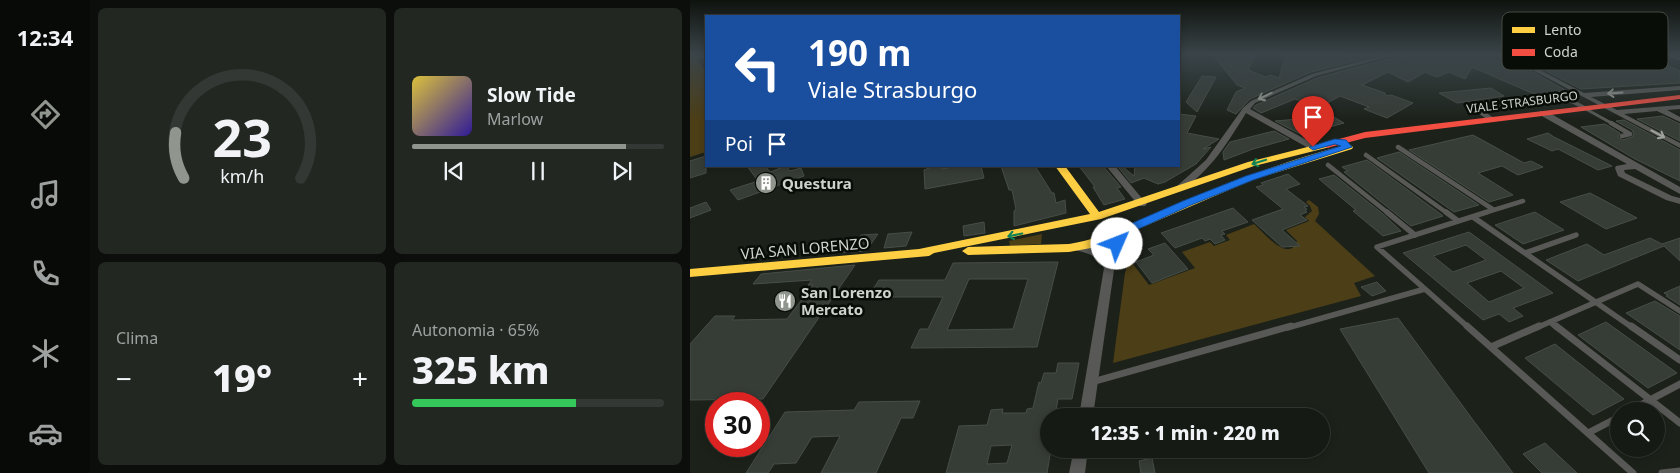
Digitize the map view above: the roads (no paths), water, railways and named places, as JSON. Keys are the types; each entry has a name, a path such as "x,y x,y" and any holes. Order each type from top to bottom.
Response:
{"street":[{"path":"1174,191 1189,182 1209,164 1245,109 1258,100 1311,76"},
{"path":"1548,76 1680,146"},
{"name":"VIALE STRASBURGO","path":"1584,95 1680,88"},
{"name":"VIALE STRASBURGO","path":"922,252 1097,217 1142,204 1230,171 1313,147 1382,132 1680,97"},
{"path":"1491,120 1476,110 1568,99 1585,108"},
{"path":"1644,101 1680,120"},
{"path":"1518,105 1539,114 1680,192"},
{"path":"1616,112 1680,107"},
{"path":"1245,109 1313,147"},
{"name":"VIALE STRASBURGO","path":"922,252 1075,247 1102,240 1249,178 1346,148 1427,128"},
{"path":"1335,142 1345,144 1346,148"},
{"path":"1635,166 1619,168 1621,174 1668,198 1680,201"},
{"path":"1061,167 1097,217"},
{"path":"1111,167 1142,204"},
{"path":"1059,248 1050,244 1049,239 1054,230 1062,224"},
{"path":"1087,408 1109,268 1117,244 1132,228"},
{"path":"1075,247 1092,251 1102,256 1107,260 1109,268"},
{"name":"VIA SAN LORENZO","path":"690,273 922,252"},
{"path":"1077,473 1080,458"}],"lane":[{"path":"1585,108 1630,134 1622,136"},
{"path":"1398,147 1494,210"},
{"path":"1366,155 1458,221"},
{"path":"1328,165 1415,235"},
{"path":"1523,201 1377,247 1634,473"},
{"path":"1472,217 1680,360"},
{"path":"1525,253 1576,235"},
{"path":"1491,347 1638,284 1680,311"},
{"path":"1091,382 1424,289"},
{"path":"1550,322 1680,423"},
{"path":"1646,402 1680,384"},
{"path":"1588,433 1610,421"},
{"path":"1662,473 1680,470"}],"place":[{"name":"Questura","path":"766,183"},
{"name":"San Lorenzo Mercato","path":"785,301"}]}
